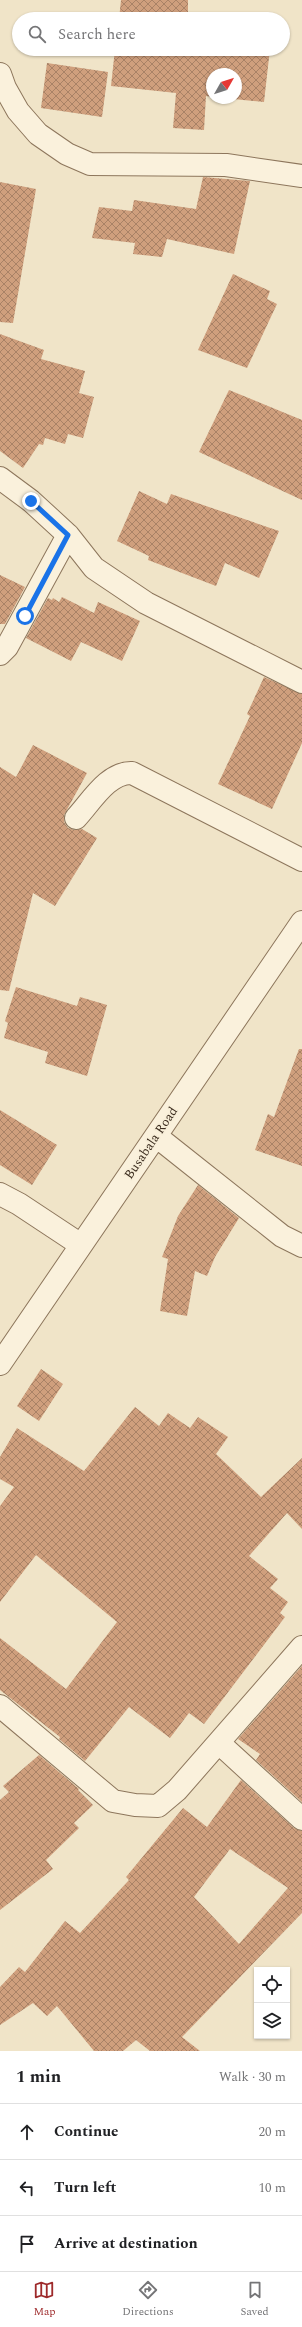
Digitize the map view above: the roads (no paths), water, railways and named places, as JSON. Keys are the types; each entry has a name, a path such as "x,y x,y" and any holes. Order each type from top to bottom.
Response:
{"street":[{"path":"0,74 5,88 18,111 38,134 67,154 90,164 226,165 302,176"},
{"path":"0,478 31,501 68,535 94,568 146,603 302,682"},
{"path":"0,654 7,647 68,535"},
{"path":"76,818 115,776 132,773 302,860"},
{"name":"Busabala Road","path":"0,1364 302,922"},
{"path":"156,1136 282,1236 302,1246"},
{"path":"0,1194 19,1204 81,1245"},
{"path":"0,1706 113,1802 158,1806 178,1790 302,1647"},
{"path":"219,1743 302,1819"}]}
